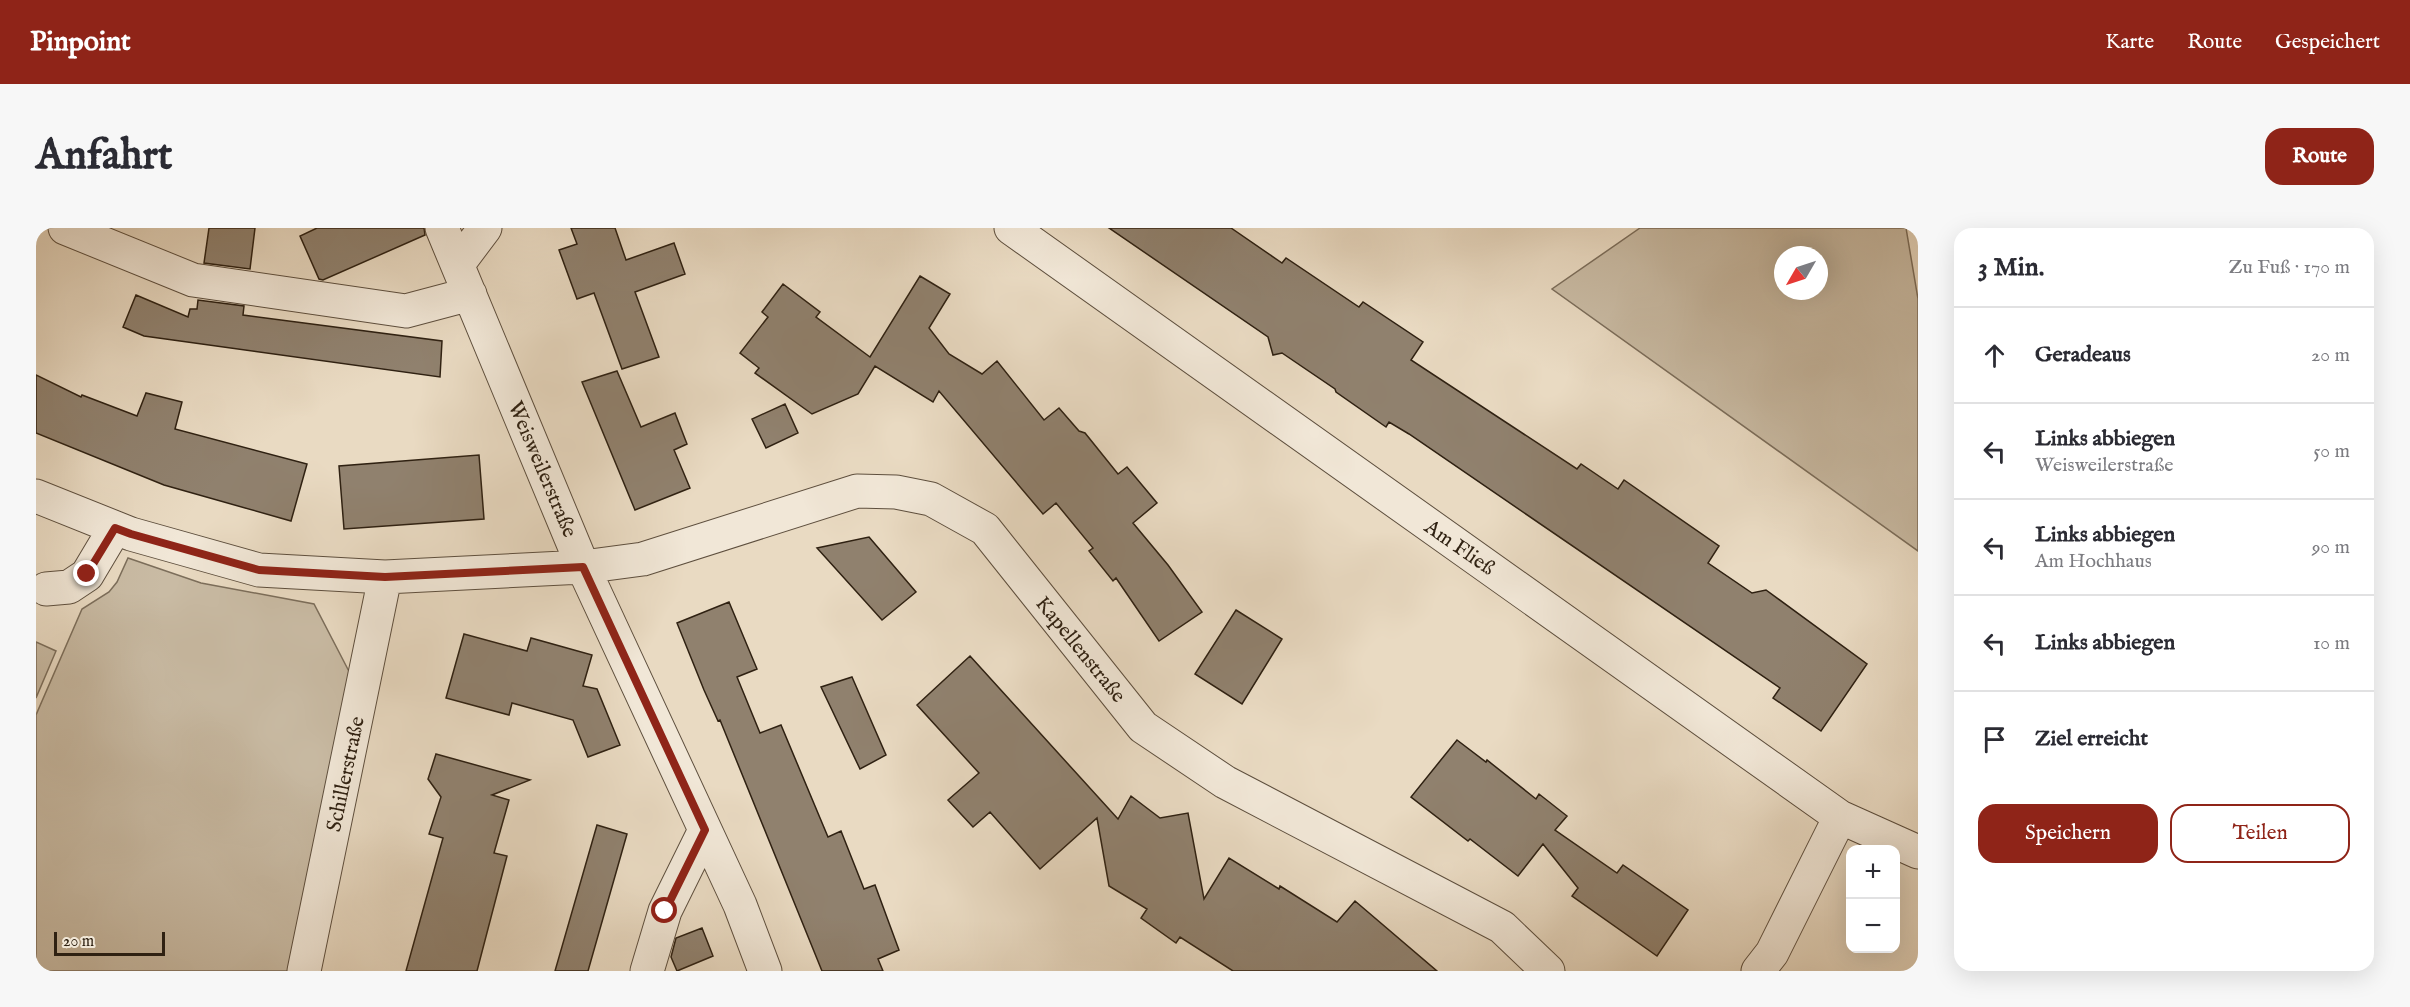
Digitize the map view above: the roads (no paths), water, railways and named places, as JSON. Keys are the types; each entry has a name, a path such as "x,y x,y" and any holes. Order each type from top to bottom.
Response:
{"street":[{"path":"65,228 193,280 406,311 470,294"},
{"name":"Weisweilerstraße","path":"442,228 583,567 740,905 765,971"},
{"path":"458,264 485,228"},
{"name":"Am Fließ","path":"1011,228 1840,817 1918,852"},
{"name":"Kapellenstraße","path":"36,496 131,534 259,570 385,577 583,567 643,559 857,491 896,492 931,499 985,528 1143,727 1226,782 1502,927 1548,971"},
{"path":"46,589 69,587 87,574 115,528"},
{"name":"Schillerstraße","path":"304,971 385,577"},
{"path":"1758,971 1772,953 1840,817"},
{"path":"647,971 665,911 705,830"}]}
